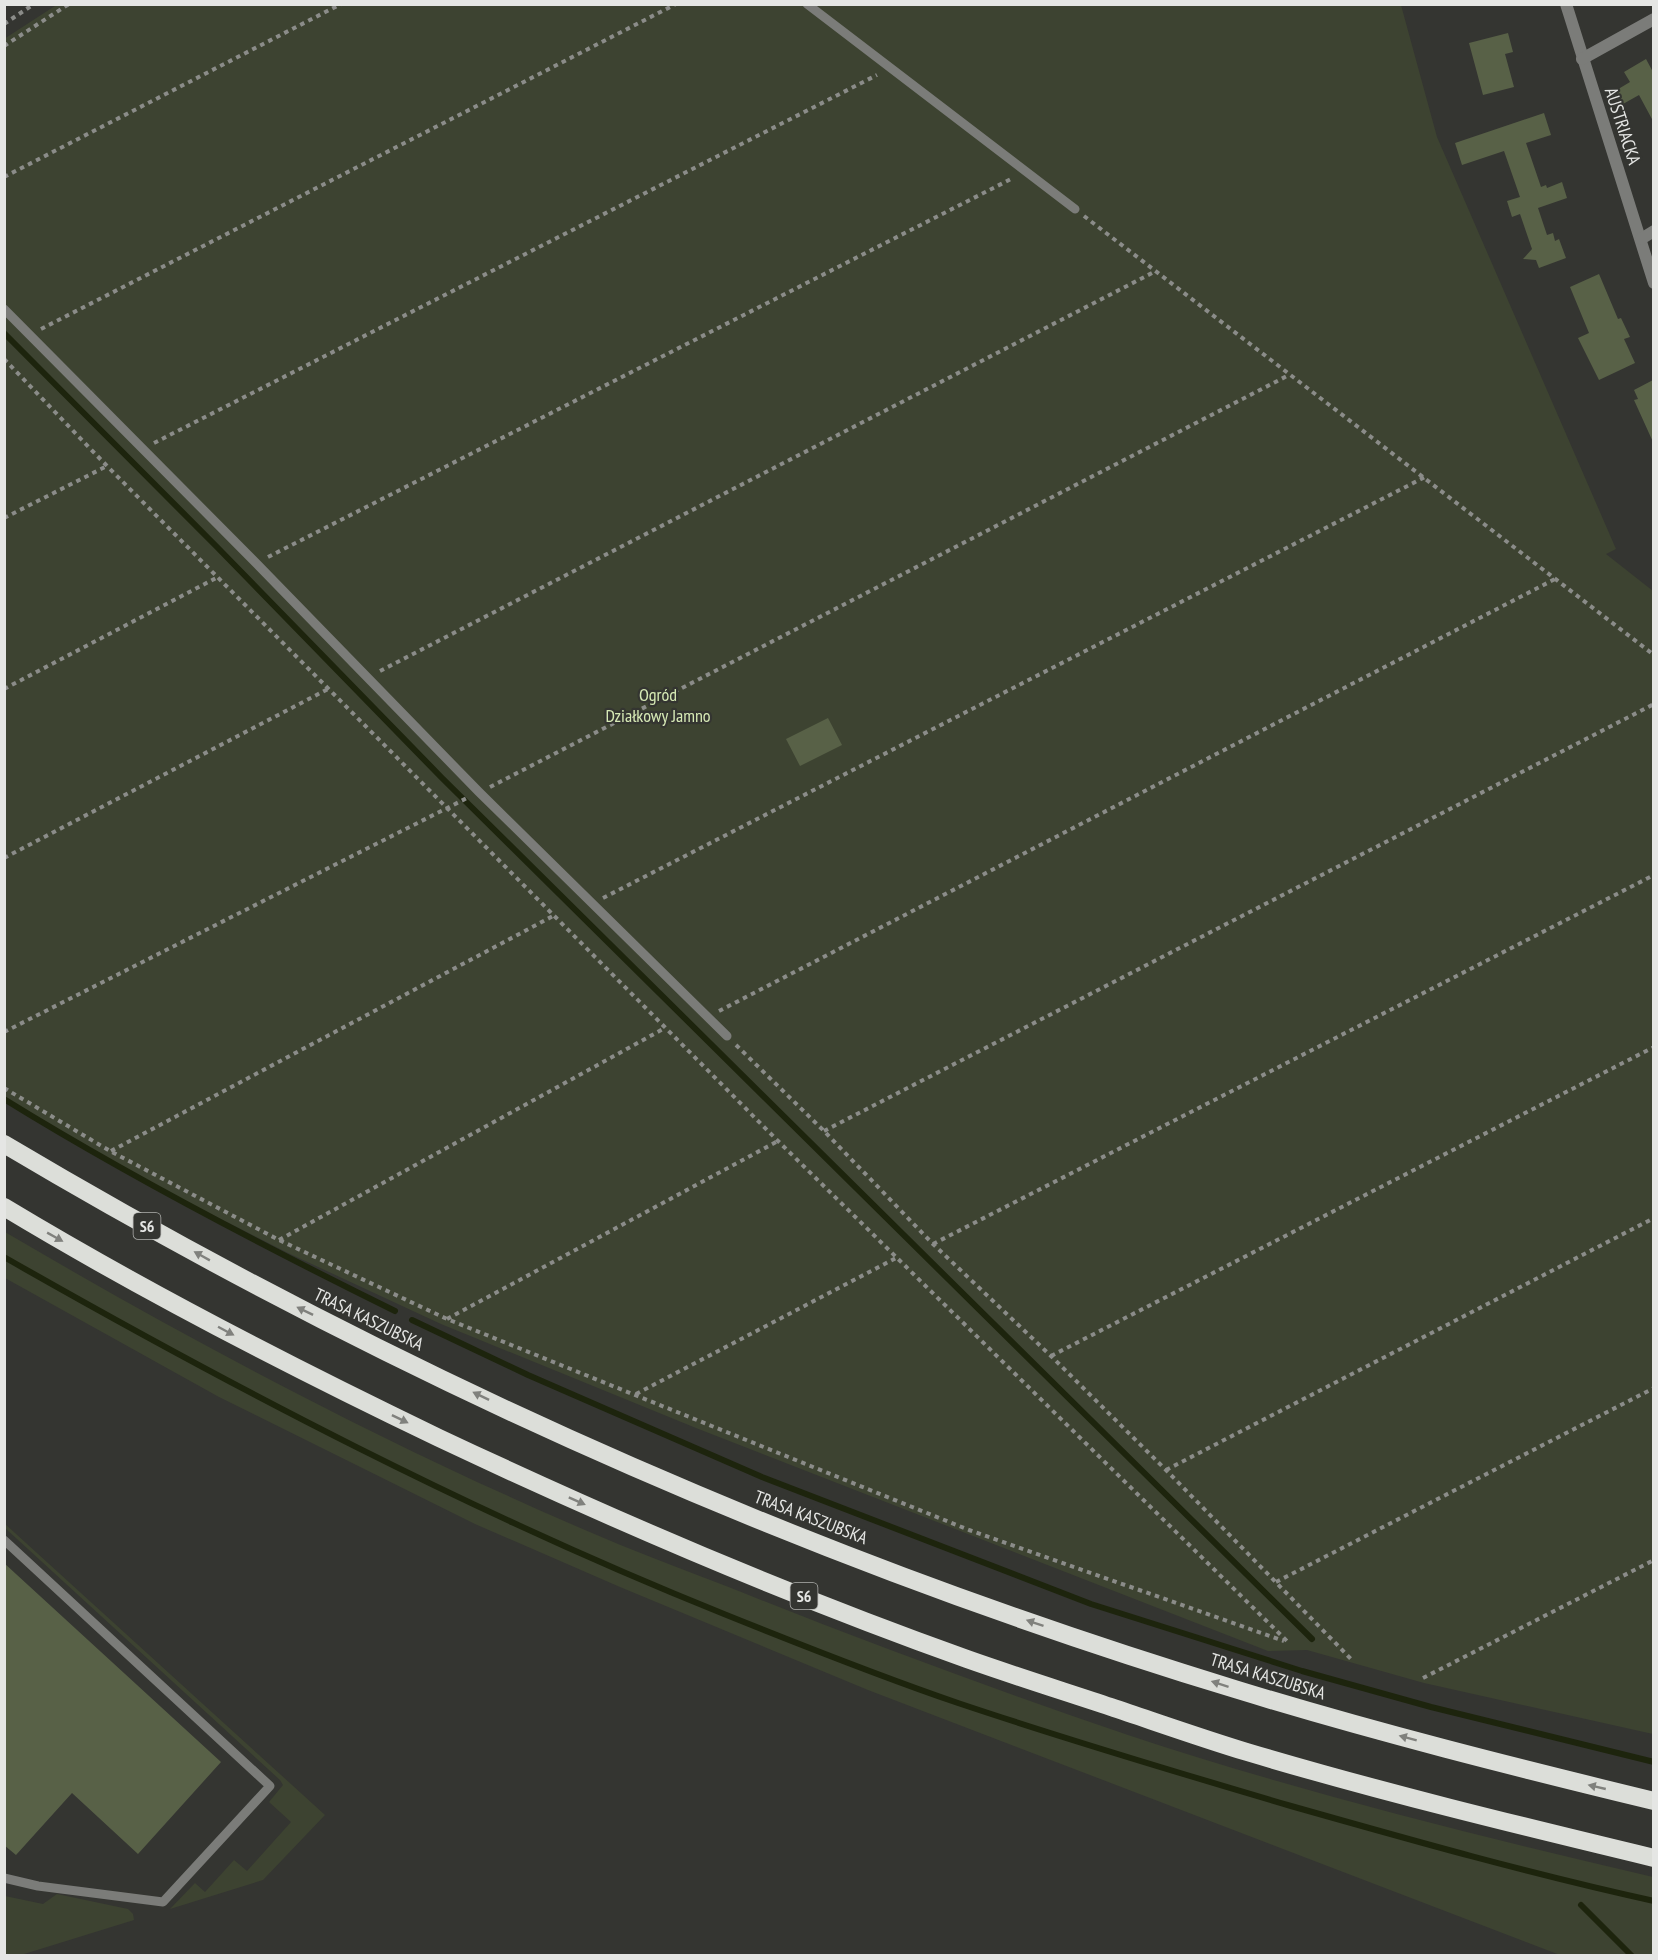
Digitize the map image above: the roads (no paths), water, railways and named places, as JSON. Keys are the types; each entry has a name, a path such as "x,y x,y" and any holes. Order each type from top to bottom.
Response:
{"highway":[{"name":"TRASA KASZUBSKA","path":"4,1144 106,1203 282,1299 533,1422 735,1510 981,1604 1226,1686 1542,1774 1653,1801"},
{"name":"S6","path":"4,1207 254,1346 410,1424 604,1514 853,1616 968,1659 1243,1750 1363,1785 1653,1858"}],"street":[{"name":"AUSTRIACKA","path":"1566,4 1653,283"},
{"path":"1582,59 1653,18"},
{"path":"1641,239 1653,231"}],"lane":[{"path":"807,4 1076,209"},
{"path":"4,309 479,792 727,1036"},
{"path":"4,1540 270,1786 163,1902 38,1886 4,1878"}],"waterway":[{"path":"4,333 442,778 1312,1639"},
{"path":"4,1099 197,1210 395,1311"},
{"path":"4,1257 180,1355 448,1492 631,1575 811,1649 958,1703 1207,1781 1471,1856 1654,1901"},
{"path":"412,1320 528,1375 762,1477 1091,1604 1302,1671 1431,1707 1654,1762"},
{"path":"1581,1905 1632,1956"}],"park label":[{"name":"Ogród Działkowy Jamno","path":"658,704"}]}
